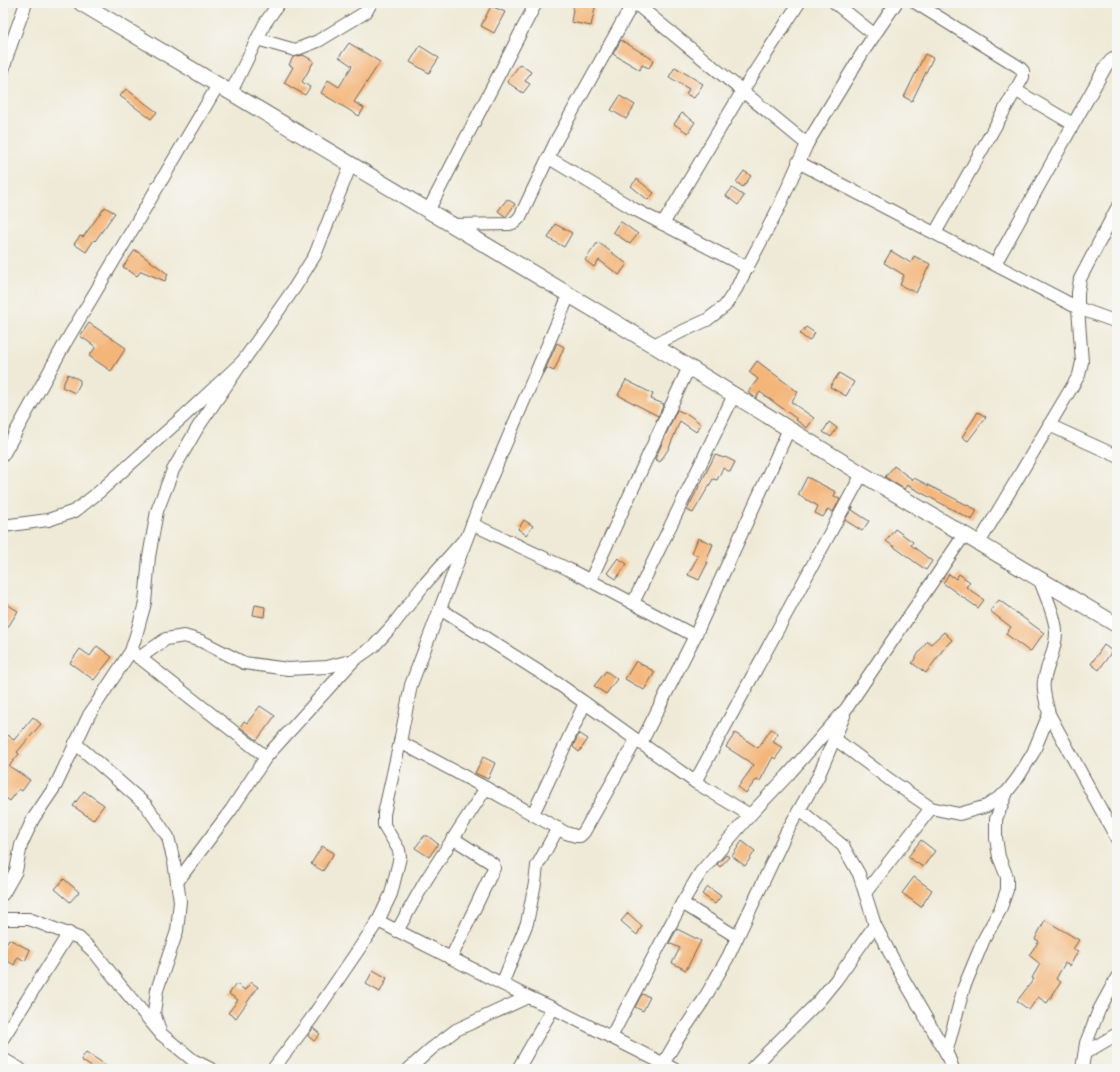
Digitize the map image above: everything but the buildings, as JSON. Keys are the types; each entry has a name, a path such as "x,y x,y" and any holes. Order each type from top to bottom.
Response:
{"street":[{"path":"3,70 26,3"},
{"path":"81,3 653,345 862,474 1117,625"},
{"path":"231,92 265,23 279,3"},
{"path":"257,39 295,50 318,41 366,12 371,3"},
{"path":"428,211 536,3"},
{"path":"450,225 510,224 515,222 520,217 557,139 634,3 743,90 807,144"},
{"path":"663,224 743,90 799,3"},
{"path":"835,3 875,35"},
{"path":"653,345 707,320 725,306 748,268 779,207 807,144 863,52 896,3"},
{"path":"916,3 1024,71 1023,77 934,233"},
{"path":"995,264 1106,66 1113,58 1117,56"},
{"path":"3,455 64,345 218,85"},
{"path":"1015,90 1073,124"},
{"path":"549,158 634,209 748,268"},
{"path":"798,162 1078,308 1117,322"},
{"path":"135,654 137,632 144,603 149,557 157,511 173,470 198,427 295,287 315,255 352,164"},
{"path":"979,543 1079,375 1082,362 1078,308 1080,279 1117,208"},
{"path":"273,1069 311,1019 378,921 391,894 400,857 399,850 384,825 384,814 411,684 472,524 569,295"},
{"path":"3,526 48,520 75,511 99,492 243,361"},
{"path":"590,581 689,367"},
{"path":"633,603 734,395"},
{"path":"1049,425 1117,456"},
{"path":"400,742 558,828 576,836 580,836 584,832 639,742 695,636 789,429"},
{"path":"695,782 862,474"},
{"path":"472,524 568,568 695,636"},
{"path":"611,1037 682,903 700,873 750,815 787,776 846,709 964,535"},
{"path":"177,882 231,810 266,757 354,660 374,646 393,625 423,586 468,536"},
{"path":"1040,580 1052,614 1056,632 1054,651 1044,682 1049,714 1117,839"},
{"path":"440,609 560,684 695,782 750,815"},
{"path":"3,894 16,871 21,845 33,819 56,785 89,715 135,654 166,639 184,636 201,641 244,663 251,664 288,669 327,667 354,660"},
{"path":"135,654 266,757"},
{"path":"533,814 585,703"},
{"path":"378,921 669,1067 677,1040 703,1001 728,957 786,833 818,777 835,739 846,709"},
{"path":"948,1062 964,987 984,939 1000,910 1007,890 1007,877 999,857 996,838 996,819 1007,792 1033,753 1049,714"},
{"path":"835,739 931,808 960,814 987,806 1007,792"},
{"path":"75,743 146,805 168,837 174,862 180,901 177,930 157,990 154,1013 162,1034"},
{"path":"397,931 426,880 486,788"},
{"path":"865,893 931,808"},
{"path":"800,810 843,846 859,874 875,925 948,1062"},
{"path":"502,984 527,923 537,866 558,828"},
{"path":"451,958 494,868 493,864 454,839"},
{"path":"682,903 737,937"},
{"path":"3,919 29,919 79,938 96,954 120,985 162,1034 193,1060 211,1069"},
{"path":"753,1068 818,1002 836,980 875,925"},
{"path":"3,1038 69,933"},
{"path":"1082,1069 1086,1043 1099,1010 1117,977"},
{"path":"409,1069 431,1049 456,1030 528,997"},
{"path":"518,1069 554,1008"},
{"path":"1084,1053 1117,1034"},
{"path":"3,1059 20,1069"}]}
